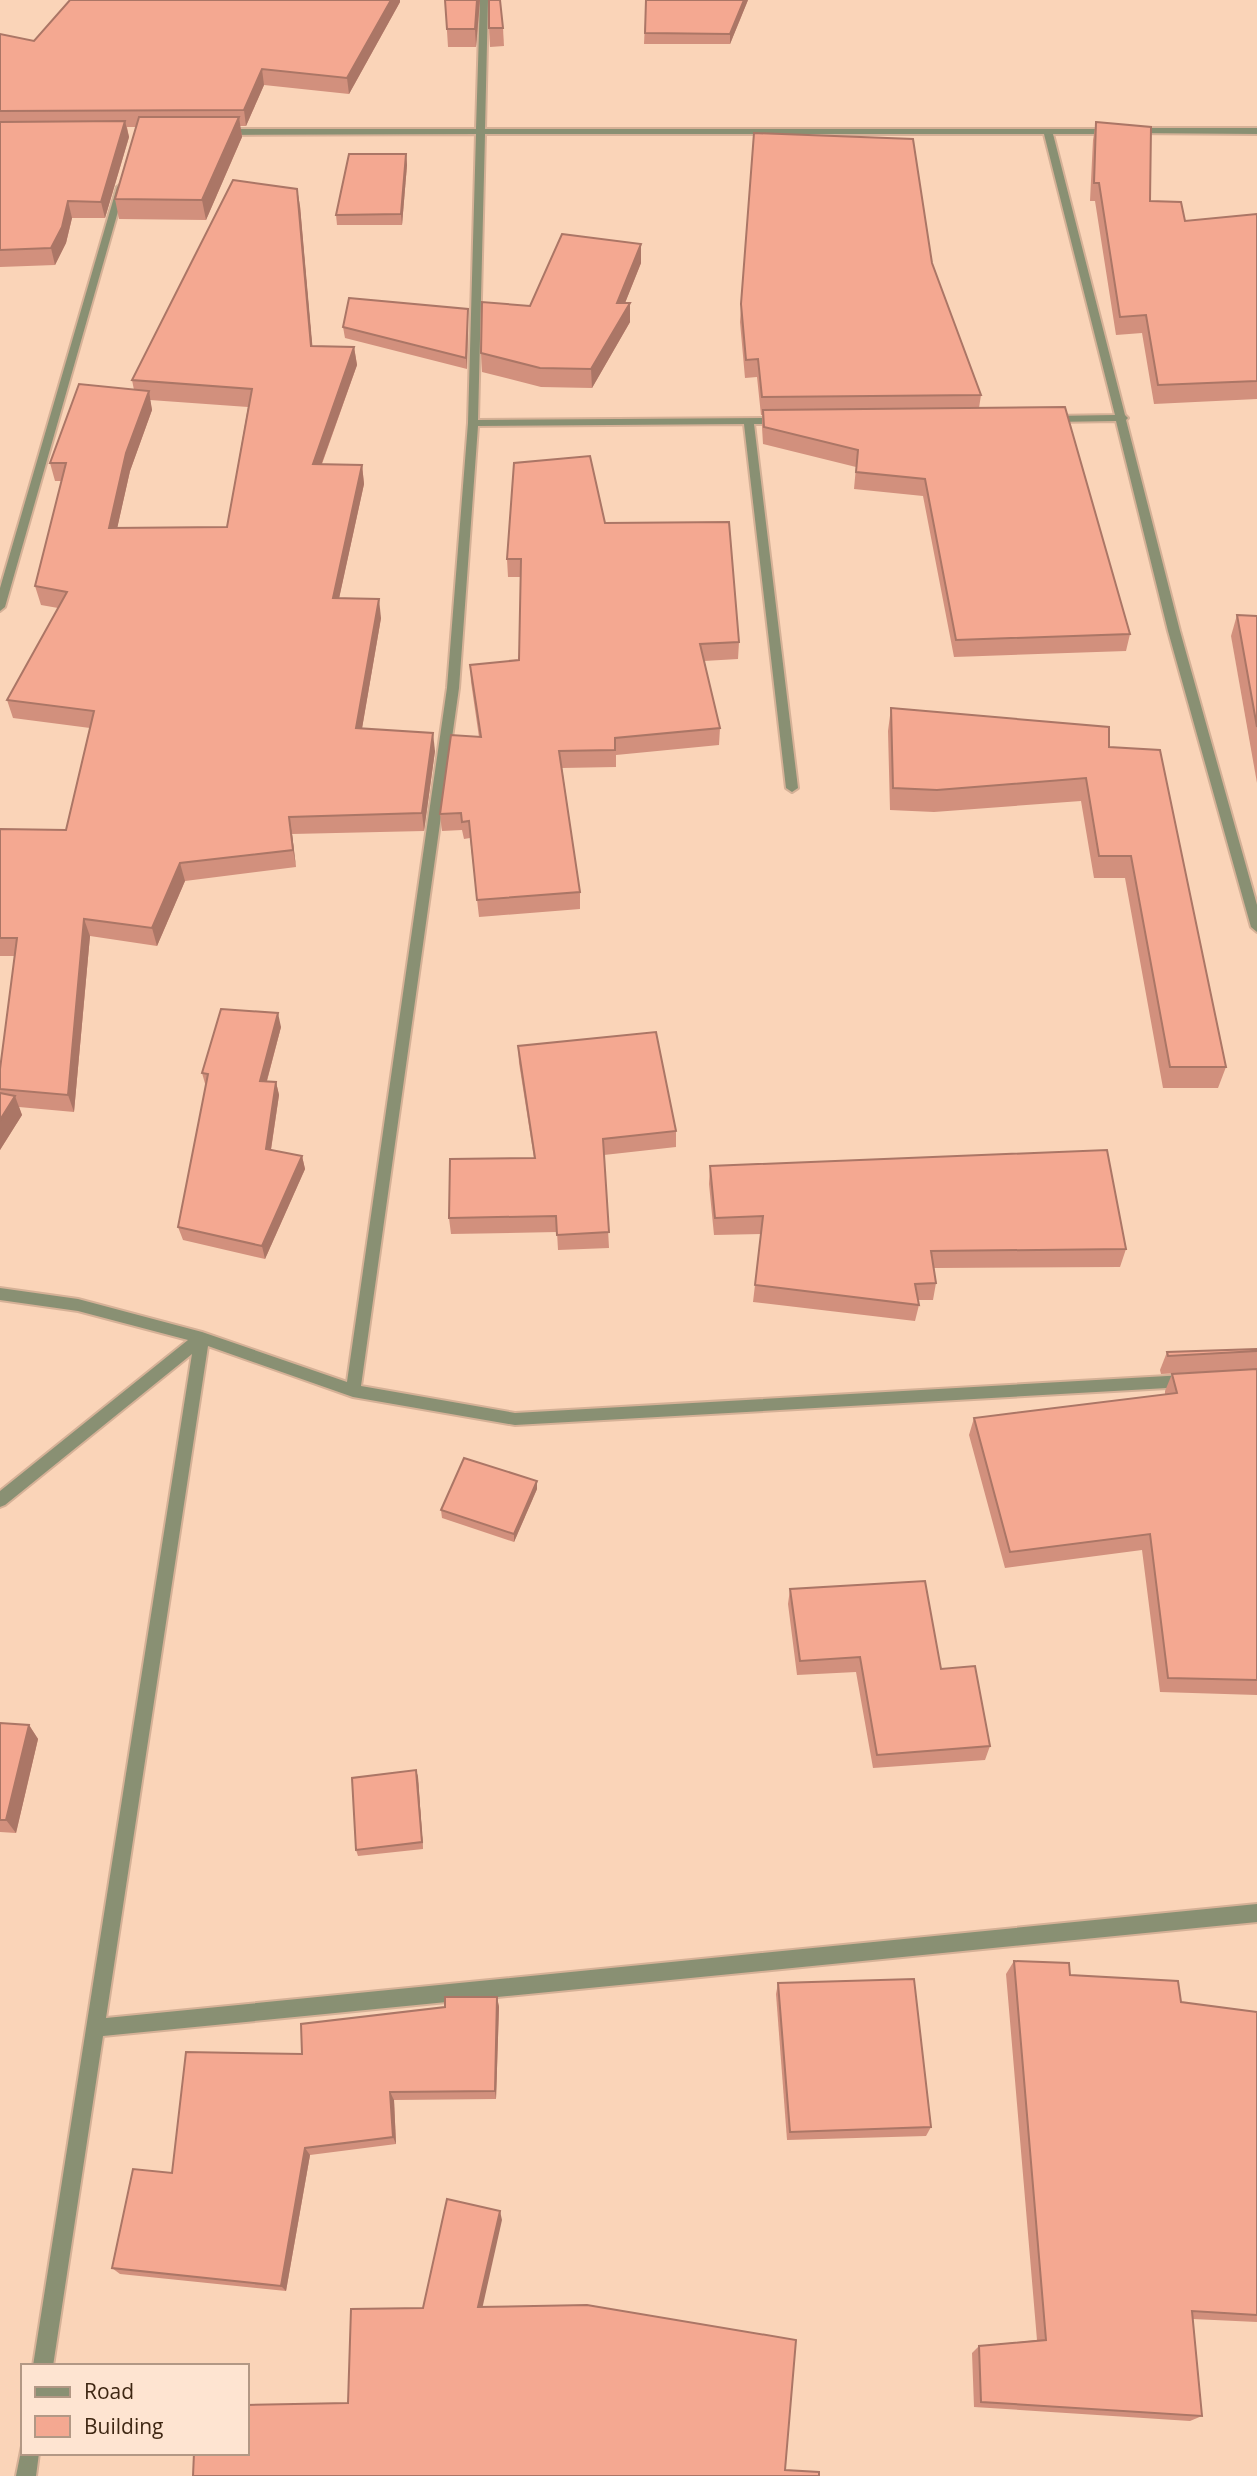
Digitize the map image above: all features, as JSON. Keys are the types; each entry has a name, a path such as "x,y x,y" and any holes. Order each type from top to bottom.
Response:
{"street":[{"path":"353,1391 453,688 473,423 484,0"},
{"path":"1048,131 1123,418 1174,631 1257,927"},
{"path":"206,132 1257,131"},
{"path":"0,607 126,171"},
{"path":"1040,419 1123,418"},
{"path":"749,421 792,788"},
{"path":"473,423 791,421"},
{"path":"0,1294 78,1305 202,1338 353,1391 515,1419 1202,1380"},
{"path":"0,1500 202,1338"},
{"path":"43,2364 202,1338"},
{"path":"97,2028 1257,1913"},
{"path":"26,2476 29,2455"}],"building":[{"path":"70,0 391,0 347,78 262,69 244,110 0,111 0,34 34,41"},
{"path":"445,0 477,0 475,29 447,29"},
{"path":"489,0 500,0 503,28 489,28"},
{"path":"646,0 744,0 730,34 645,33"},
{"path":"139,117 239,117 202,200 115,199"},
{"path":"125,121 101,202 68,201 62,227 51,248 0,250 0,122"},
{"path":"1096,122 1151,127 1150,201 1181,202 1185,221 1257,214 1257,381 1158,385 1146,315 1120,317 1099,183 1094,183"},
{"path":"754,133 913,139 932,263 981,395 762,397 758,359 746,360 741,304"},
{"path":"349,154 406,154 401,214 336,215"},
{"path":"233,180 297,189 311,346 354,347 313,464 362,465 333,598 379,599 356,728 433,733 422,813 289,817 293,850 180,863 152,928 84,919 68,1095 0,1089 0,1069 17,938 0,938 0,829 66,830 94,711 7,700 67,592 35,586 66,463 50,463 79,384 149,391 126,453 109,528 227,527 252,389 132,380"},
{"path":"562,234 641,244 617,303 630,303 591,369 540,368 481,353 482,302 530,306"},
{"path":"349,298 468,309 466,358 343,327"},
{"path":"1065,407 1130,634 956,640 925,479 856,472 858,450 764,427 763,410"},
{"path":"590,456 605,523 729,522 739,642 700,644 720,728 615,738 615,750 559,751 580,892 477,900 469,821 462,822 461,813 440,814 451,735 481,737 470,665 519,660 521,559 507,559 514,463"},
{"path":"1237,615 1257,616 1257,727"},
{"path":"891,708 1109,727 1109,747 1160,750 1226,1067 1170,1067 1131,856 1099,856 1086,778 937,790 893,788"},
{"path":"221,1009 278,1013 260,1081 276,1082 266,1149 302,1156 262,1246 178,1227 208,1074 202,1073"},
{"path":"656,1032 676,1131 603,1139 609,1232 557,1235 556,1216 449,1218 450,1159 535,1158 518,1046"},
{"path":"0,1093 15,1096 0,1120"},
{"path":"1107,1150 1126,1249 931,1251 936,1283 915,1284 919,1305 755,1285 763,1216 715,1218 710,1166"},
{"path":"1257,1349 1168,1356 1167,1352"},
{"path":"1257,1369 1257,1680 1168,1678 1150,1534 1010,1552 974,1418 1177,1393 1172,1374"},
{"path":"464,1458 537,1481 514,1534 441,1510"},
{"path":"925,1581 941,1669 975,1666 990,1746 877,1755 860,1657 800,1661 790,1589"},
{"path":"0,1723 29,1725 6,1820 0,1820"},
{"path":"416,1770 422,1842 356,1850 352,1778"},
{"path":"1014,1961 1069,1963 1070,1975 1178,1981 1181,2002 1257,2012 1257,2315 1192,2311 1202,2416 981,2402 979,2346 1046,2340"},
{"path":"914,1979 931,2127 790,2132 778,1983"},
{"path":"445,1997 497,1997 495,2091 390,2092 393,2137 305,2148 281,2286 112,2268 133,2169 172,2173 186,2052 302,2054 301,2024 445,2007"},
{"path":"447,2199 500,2211 478,2307 587,2305 796,2340 785,2470 819,2472 819,2476 193,2476 194,2455 248,2455 248,2405 348,2403 351,2309 423,2308"}]}
